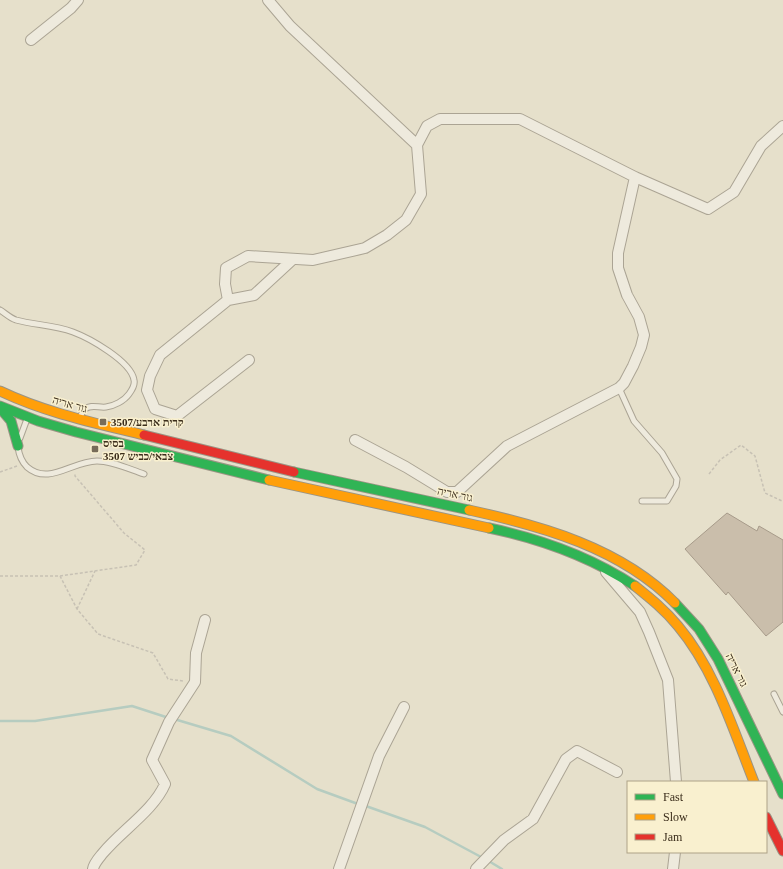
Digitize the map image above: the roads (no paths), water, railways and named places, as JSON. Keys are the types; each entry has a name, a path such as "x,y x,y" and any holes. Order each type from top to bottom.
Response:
{"main road":[{"name":"גור אריה","path":"0,391 32,405 78,420 265,466 525,523 572,538 604,553 630,567 659,588 676,603 705,636 722,666 783,794"},
{"path":"0,407 67,431 262,479 522,536 567,551 602,567 651,598 686,637 705,666 754,781"},
{"path":"0,407 11,421 18,446"},
{"path":"767,818 783,851"}],"street":[{"path":"31,40 71,8 78,0"},
{"path":"268,0 290,26 417,145"},
{"path":"228,300 225,284 226,268 248,256 313,260 365,248 406,220 421,194 417,145 427,126 440,119 520,119 635,177 708,209 734,192 761,146 783,126"},
{"path":"355,440 406,467 447,492 457,492 507,446 619,388 633,366 644,335 639,317 627,295 618,268 618,253 635,177"},
{"path":"249,360 177,416 155,409 147,390 150,376 160,355 228,300 254,295 293,259"},
{"path":"602,567 640,612 668,680 676,781"},
{"path":"93,869 94,864 111,842 160,794 165,784 152,760 168,722 195,682 196,653 205,620"},
{"path":"340,869 379,756 404,707"},
{"path":"476,869 504,840 533,819 566,759 577,751 617,772"},
{"path":"673,869 675,853"}],"lane":[{"path":"0,310 14,319 72,332 105,350 126,365 131,372 134,380 133,387 124,400 105,407 94,406 85,409 78,420"},
{"path":"619,388 634,421 662,453 677,479 676,486 666,501 642,501"},
{"path":"32,405 18,446 19,455 23,463 30,470 39,474 47,475 97,461 112,463 144,474"},
{"path":"774,694 783,712"}],"waterway":[{"path":"0,721 35,721 132,706 169,718"},
{"path":"174,719 231,736 317,789 358,804"},
{"path":"363,805 425,827 483,858"},
{"path":"487,860 502,869"}],"place":[{"name":"קרית ארבע/3507","path":"103,422"},
{"name":"בסיס צבאי/כביש 3507","path":"95,449"}]}
